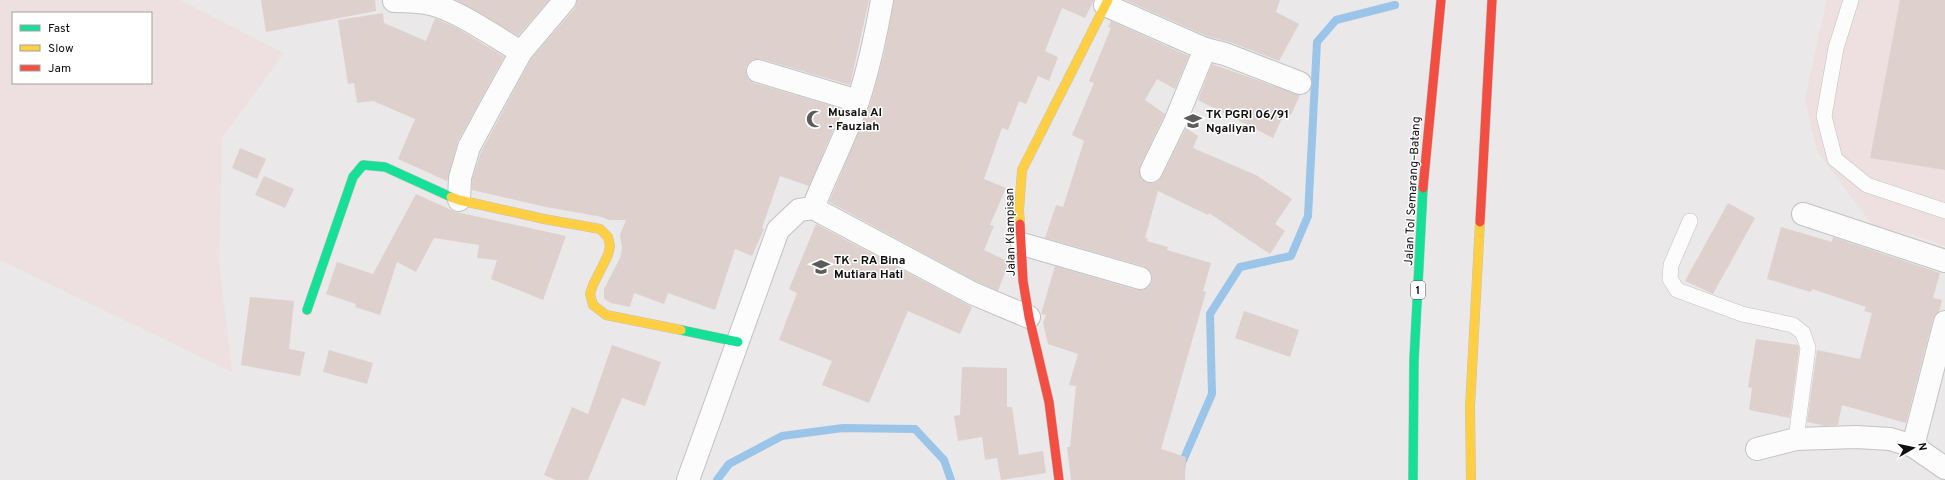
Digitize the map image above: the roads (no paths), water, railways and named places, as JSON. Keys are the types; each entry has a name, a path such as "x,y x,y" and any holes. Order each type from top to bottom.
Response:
{"main road":[{"name":"Jalan Tol Semarang–Batang","path":"1412,480 1412,382 1429,100 1441,0"},
{"path":"1471,480 1470,407 1492,0"},
{"name":"Jalan Klampisan","path":"1059,480 1049,402 1029,317 1023,281 1020,210 1022,170 1106,3"},
{"path":"307,310 353,176 363,165 384,167 459,200 544,219 600,229 607,234 611,245 606,259 591,288 591,301 595,308 606,315 738,342"}],"street":[{"path":"459,200 460,178 469,147 521,52 565,0"},
{"path":"813,208 821,186 832,167 858,101 877,32 882,0"},
{"path":"394,1 414,1 432,4 462,18 521,52"},
{"path":"1106,3 1205,49 1225,54 1300,83"},
{"path":"1151,171 1175,122 1205,49"},
{"path":"758,71 858,101"},
{"path":"688,480 778,230 799,210 813,208 972,293 1029,317"},
{"path":"1803,214 1945,261"},
{"path":"1022,244 1140,278"},
{"path":"1913,446 1945,322"},
{"path":"1757,449 1796,439 1856,437 1890,439 1913,446 1945,468"}],"lane":[{"path":"1851,0 1836,48 1824,116 1835,160 1867,185 1945,211"},
{"path":"1690,221 1671,265 1670,279 1678,290 1742,314 1793,325 1803,333 1808,348 1796,439"}],"waterway":[{"path":"1179,480 1182,463 1212,394 1210,314 1240,267 1291,256 1308,216 1317,42 1336,20 1395,5"},
{"path":"717,480 729,464 782,436 843,428 915,429 944,460 951,480"}],"place":[{"name":"Musala Al - Fauziah","path":"815,119"},
{"name":"TK PGRI 06/91 Ngaliyan","path":"1193,121"},
{"name":"TK - RA Bina Mutiara Hati","path":"821,267"}]}
